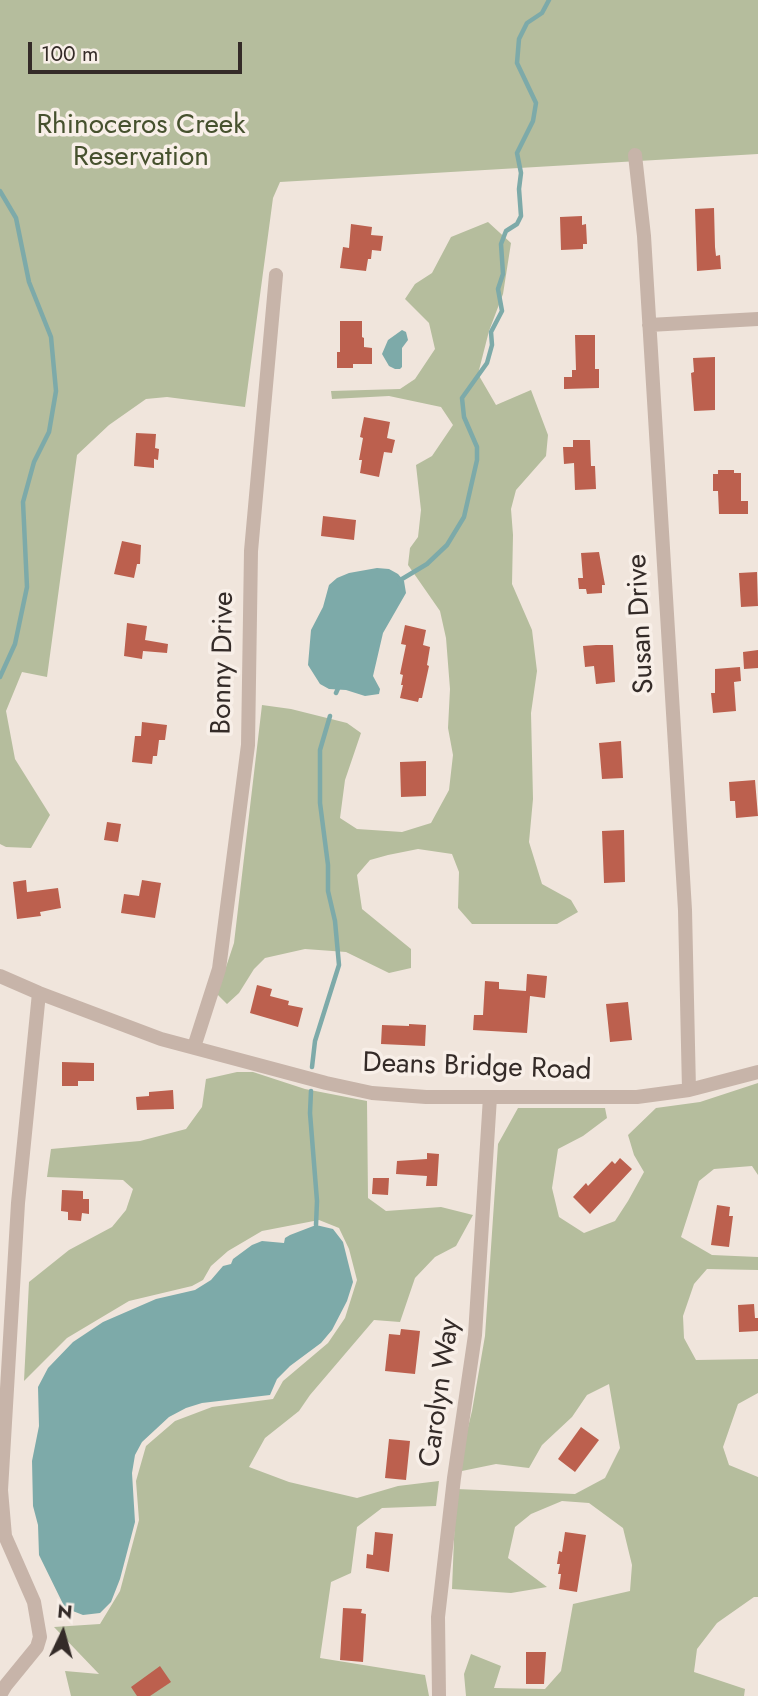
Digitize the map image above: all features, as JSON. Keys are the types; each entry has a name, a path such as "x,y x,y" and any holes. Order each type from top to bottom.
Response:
{"street":[{"name":"Susan Drive","path":"635,155 644,236 685,910 689,1090"},
{"name":"Bonny Drive","path":"194,1047 219,970 248,745 251,551 276,275"},
{"path":"649,325 758,319"},
{"name":"Deans Bridge Road","path":"0,976 161,1039 361,1091 426,1097 637,1097 689,1090 758,1072"},
{"path":"0,1696 37,1647 40,1637 34,1602 5,1536 1,1490 18,1203 39,993"},
{"name":"Carolyn Way","path":"439,1696 438,1617 454,1478 475,1335 490,1097"}],"green space":[{"name":"Rhinoceros Creek Reservation","path":"0,0 758,0 758,154 280,182 273,198 245,407 167,397 146,399 109,425 77,455 47,677 22,672 6,711 15,759 50,815 31,848 6,847 0,844"},
{"path":"488,222 511,243 503,294 489,331 478,374 496,405 531,390 548,435 546,456 516,490 511,509 512,584 532,630 537,671 531,713 533,799 529,842 542,884 571,900 578,912 557,924 472,924 458,908 459,872 452,854 418,849 388,855 370,860 357,875 362,909 411,949 411,968 389,973 346,952 305,949 265,958 254,969 239,993 227,1004 217,994 234,943 262,705 347,723 361,733 345,780 340,818 357,829 402,832 431,823 449,790 453,755 448,728 450,689 446,638 440,611 408,565 410,548 418,537 421,510 416,465 432,456 453,425 441,407 389,396 332,399 331,391 400,389 415,379 435,349 429,323 405,299 415,284 432,273 451,237"},
{"path":"237,1072 253,1072 305,1089 367,1101 368,1198 386,1211 441,1207 473,1215 456,1246 435,1257 415,1278 400,1322 374,1320 299,1411 265,1438 249,1467 289,1482 357,1498 398,1486 439,1481 436,1506 382,1508 357,1527 351,1573 331,1582 320,1658 425,1675 429,1696 71,1696 65,1671 99,1674 54,1627 100,1624 120,1591 139,1520 136,1481 146,1446 175,1421 212,1407 273,1399 283,1381 328,1343 345,1318 357,1280 349,1249 339,1228 319,1220 262,1231 228,1251 211,1266 203,1280 192,1286 129,1301 67,1338 24,1381 29,1282 69,1250 112,1227 126,1210 133,1189 123,1180 47,1177 51,1149 140,1141 186,1129 202,1107 206,1079"},
{"path":"758,1083 758,1175 752,1166 714,1169 699,1181 681,1237 712,1255 758,1257 758,1270 707,1269 694,1284 683,1316 684,1338 696,1360 758,1359 758,1393 738,1404 723,1447 729,1465 758,1477 758,1597 754,1597 717,1623 697,1649 694,1672 745,1689 744,1696 466,1696 464,1674 471,1654 501,1666 494,1688 545,1689 561,1671 573,1604 630,1591 632,1565 623,1528 589,1503 562,1501 531,1514 515,1527 508,1558 547,1587 511,1593 452,1589 456,1489 575,1494 605,1478 620,1448 609,1384 587,1395 572,1417 542,1445 529,1468 496,1464 457,1472 472,1411 485,1336 498,1144 518,1108 605,1108 607,1118 583,1136 558,1149 552,1188 559,1217 584,1233 615,1221 628,1201 644,1172 634,1155 628,1135 656,1108 700,1102"}],"water":[{"path":"402,330 406,332 408,340 402,348 402,367 395,369 389,366 382,354 388,340"},
{"path":"377,568 389,569 398,574 404,581 406,593 383,633 373,676 380,689 379,694 365,696 346,690 329,689 320,684 308,665 311,630 323,607 329,585 349,573"},
{"path":"316,1225 333,1229 343,1242 353,1282 347,1301 332,1330 321,1343 277,1379 270,1395 202,1403 186,1408 169,1417 142,1442 135,1455 132,1473 135,1522 111,1602 100,1613 83,1615 65,1608 39,1555 38,1525 33,1506 32,1461 39,1426 38,1387 48,1368 73,1342 103,1322 156,1299 195,1290 252,1245 262,1241 284,1243 285,1238 290,1235"}],"building":[{"path":"714,208 716,256 720,255 721,269 697,271 695,209"},
{"path":"582,216 582,225 586,224 587,244 583,244 583,249 561,250 560,217"},
{"path":"351,224 372,227 371,235 383,236 381,251 372,250 366,271 340,268 343,247 349,248"},
{"path":"340,321 362,321 364,347 372,348 372,364 353,364 353,368 337,368"},
{"path":"575,335 595,335 595,369 599,369 599,388 564,389 564,377 572,377 572,370 576,370"},
{"path":"715,357 715,410 694,411 691,373 694,372 693,358"},
{"path":"364,417 390,422 387,438 395,440 392,453 384,452 379,477 360,473 362,460 359,460 363,438 360,437"},
{"path":"136,433 156,434 155,448 159,449 158,460 154,459 154,468 134,466"},
{"path":"573,440 590,440 591,466 595,466 596,489 575,490 574,463 564,464 563,447 573,447"},
{"path":"718,470 741,473 741,501 748,501 748,514 719,514 718,491 713,491 713,474 718,474"},
{"path":"323,516 356,520 354,540 321,536"},
{"path":"122,541 141,545 140,564 137,564 134,578 114,574"},
{"path":"599,552 605,585 602,585 602,593 587,594 586,589 579,589 578,578 583,578 581,553"},
{"path":"757,572 758,606 741,607 739,573"},
{"path":"127,623 147,626 145,640 168,644 167,653 143,651 142,659 124,656"},
{"path":"405,625 426,630 423,645 430,647 429,666 422,698 419,698 418,702 400,698 403,675 400,674 406,645 401,644"},
{"path":"613,645 615,682 596,684 594,666 585,667 583,646"},
{"path":"758,650 758,668 744,669 743,652"},
{"path":"740,667 741,681 734,682 736,711 713,713 711,693 715,693 715,669"},
{"path":"142,722 167,725 165,740 159,740 157,756 153,756 152,764 132,762 135,736 141,736"},
{"path":"621,741 623,778 602,779 599,743"},
{"path":"426,761 426,796 401,797 400,762"},
{"path":"755,780 758,816 736,818 735,801 730,801 729,782"},
{"path":"107,822 121,824 118,842 104,840"},
{"path":"624,830 625,882 604,883 602,831"},
{"path":"26,880 27,892 58,888 61,908 40,912 41,916 17,919 13,882"},
{"path":"142,880 161,883 155,918 121,913 124,894 139,896"},
{"path":"527,974 547,976 545,998 530,996 527,1033 473,1030 474,1015 483,1015 485,981 499,982 499,989 526,991"},
{"path":"257,985 272,989 270,996 289,1001 288,1005 303,1008 298,1027 250,1013"},
{"path":"628,1002 632,1040 610,1042 606,1004"},
{"path":"382,1025 426,1025 425,1046 381,1044"},
{"path":"62,1062 94,1063 94,1081 78,1081 78,1086 62,1086"},
{"path":"173,1090 174,1109 137,1110 136,1097 149,1096 149,1092"},
{"path":"427,1153 439,1154 437,1186 426,1186 427,1176 396,1174 397,1161 427,1159"},
{"path":"620,1158 632,1169 590,1214 573,1197 612,1161 615,1164"},
{"path":"373,1178 389,1178 388,1195 372,1194"},
{"path":"62,1190 83,1191 83,1199 89,1199 89,1214 82,1213 81,1221 68,1220 68,1212 61,1211"},
{"path":"717,1205 730,1207 729,1216 733,1216 729,1247 711,1245"},
{"path":"754,1304 758,1331 739,1332 738,1305"},
{"path":"401,1329 420,1331 415,1374 385,1371 389,1334 400,1335"},
{"path":"581,1427 599,1440 575,1472 558,1459"},
{"path":"389,1439 410,1441 406,1480 385,1478"},
{"path":"375,1532 393,1534 389,1572 366,1568 367,1554 373,1555"},
{"path":"565,1532 586,1535 577,1592 559,1589 561,1574 558,1574 560,1564 557,1564"},
{"path":"343,1608 362,1609 361,1613 366,1614 363,1662 340,1660"},
{"path":"526,1652 546,1652 544,1684 526,1684"},
{"path":"160,1666 171,1682 150,1696 137,1696 131,1687"}],"waterway":[{"path":"399,583 427,564 447,545 464,517 477,460 477,447 464,417 462,398 487,363 492,345 491,332 502,311 498,289 503,274 501,244 506,231 517,224 521,216 521,173 517,153 533,121 536,103 517,63 519,39 527,23 542,13 549,0"},
{"path":"0,191 16,218 29,282 51,337 56,391 49,432 34,462 23,502 27,587 15,644 0,677"},
{"path":"336,693 340,684"},
{"path":"312,1067 315,1041 339,965 335,921 328,891 328,865 320,803 320,750 330,716"},
{"path":"311,1091 316,1225"}]}
